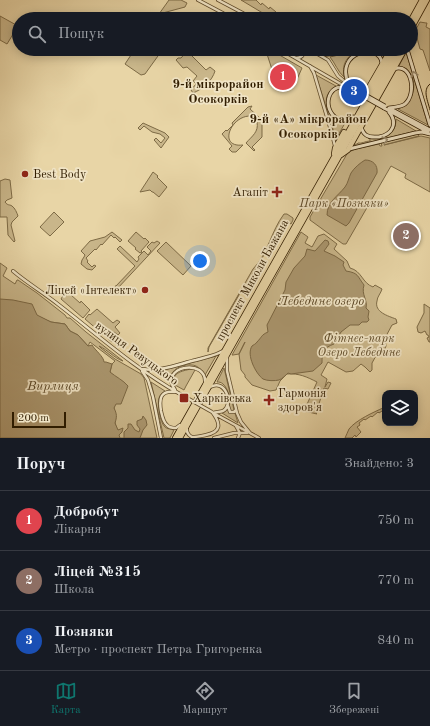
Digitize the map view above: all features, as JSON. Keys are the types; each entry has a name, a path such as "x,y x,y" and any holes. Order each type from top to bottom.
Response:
{"highway":[{"path":"415,12 422,0"},
{"path":"418,17 428,0"},
{"path":"387,56 335,148 336,157 348,150 402,56"},
{"name":"проспект Миколи Бажана","path":"206,387 227,355 390,56"},
{"name":"проспект Миколи Бажана","path":"175,438 186,423 225,350 396,56"},
{"name":"проспект Миколи Бажана","path":"180,438 186,423"}],"main road":[{"path":"348,86 345,71 352,56"},
{"path":"378,56 382,60 382,65"},
{"path":"408,56 430,125"},
{"path":"389,110 406,103 412,90 411,78 408,73 402,68 394,69"},
{"path":"353,117 347,121 340,120 331,114 328,97 337,87 348,86 430,134"},
{"path":"361,127 364,133 369,136 375,137 386,135 394,125 393,118 389,110"},
{"path":"389,110 430,130"},
{"path":"348,150 415,133 422,132 430,134"}],"street":[{"path":"198,0 221,12"},
{"path":"218,0 241,12"},
{"path":"292,56 348,86"},
{"path":"295,58 302,56"},
{"path":"322,56 328,60 338,76 348,86"},
{"path":"310,66 314,73 335,143 335,148"},
{"name":"вулиця Ревуцького","path":"12,271 57,303 140,369 176,392 259,438"},
{"path":"140,369 148,370 163,368 220,353 225,350"},
{"path":"227,355 227,371 239,420 250,433"},
{"path":"176,392 172,386 172,377 176,371 193,367 200,371 205,380 206,387 216,384 223,387 227,395 230,412 234,412 236,409"},
{"path":"140,369 148,380 161,438"},
{"path":"176,392 170,391 163,395 160,401 164,423 169,427 176,428 186,423 187,431 192,437 212,434 217,430 219,422 213,413 224,410 228,405"},
{"path":"236,425 240,433 238,438"},
{"path":"214,438 240,433 250,433"}],"green space":[{"path":"169,0 181,0 187,3 185,7 160,12"},
{"path":"241,0 256,0 261,5 262,3 269,9 270,7 276,12 261,12"},
{"path":"0,16 12,23 12,36 7,44 0,40"},
{"path":"420,22 427,23 426,27 430,29 430,71 423,50 420,49 418,42 418,26"},
{"path":"130,56 158,56 145,74 141,75 125,64"},
{"path":"183,56 192,56 206,70 210,67 215,71 207,84 193,93 191,90 196,84 193,81 197,76 187,67 183,68 176,60"},
{"path":"268,56 281,56 302,68 294,86 288,83 278,88"},
{"path":"349,56 344,65 344,77 340,73 330,57"},
{"path":"404,56 407,56 428,125 398,109 410,100 414,87 411,74 406,69 399,66"},
{"path":"316,75 336,86 330,90 326,101 329,113 339,121 345,123 336,139"},
{"path":"252,106 250,109 262,120 262,137 252,147 255,150 254,151 246,143 256,131 257,122 251,116 244,117 233,126 230,131 230,142 235,145 243,145 236,152 232,152 229,149 232,146 222,134 233,125 232,123 248,107"},
{"path":"396,119 416,131 350,147 358,143 370,141 368,138 378,139 387,136 394,130"},
{"path":"143,123 165,133 169,137 161,148 154,140 156,138 161,143 165,138 160,134 152,132 144,126 140,130 138,128"},
{"name":"Парк «Позняки»","path":"418,134 419,136 384,145 421,136 430,138 430,192 405,178 406,174 391,166 346,244 343,244 310,220 310,217 347,154 346,153 356,149 379,144 382,146 381,143"},
{"path":"153,172 167,187 159,197 150,190 140,192"},
{"path":"5,179 10,180 12,198 5,202 13,207 18,216 11,225 14,242 8,235 7,217 0,217 0,181"},
{"path":"54,212 64,222 50,236 40,227"},
{"path":"284,214 287,214 293,218 291,224 284,220 209,347 208,352 208,348 253,269 266,249"},
{"path":"112,232 122,240 120,242 111,235 102,245 101,244 86,258 88,261 87,262 92,267 94,265 96,266 92,270 87,269 81,264 85,255 81,251 90,241 105,237"},
{"path":"136,232 149,242 140,253 128,241"},
{"name":"Фітнес-парк Озеро Лебедине","path":"301,232 308,237 305,243 312,247 318,236 324,234 337,244 334,249 347,261 350,268 357,272 369,285 373,287 375,285 382,289 377,300 378,308 382,313 396,319 397,323 392,325 385,338 386,346 383,353 377,354 372,363 372,370 370,372 361,364 353,371 346,372 328,362 321,375 327,379 325,387 328,382 331,383 328,389 324,388 316,413 317,414 304,411 317,382 299,375 287,374 280,381 276,390 270,391 252,385 241,370 239,354 232,355"},
{"path":"157,241 160,243 117,289 115,286 135,266 117,249 120,246 137,262 139,259 138,257 144,251 148,255 151,251 147,247 152,242 154,243"},
{"path":"166,242 191,266 183,275 157,251"},
{"path":"0,263 7,268 3,276 15,284 18,280 37,293 123,361 99,346 115,359 141,374 144,378 157,438 119,438 115,423 114,409 116,378 110,372 112,364 115,361 90,342 88,346 78,335 70,331 65,324 51,322 0,300"},
{"path":"67,289 72,294 71,295 80,303 81,301 90,310 83,318 61,299"},
{"path":"424,304 430,308 430,342 425,331 421,333 418,332 417,327 424,313"},
{"path":"97,309 113,323 117,320 120,322 115,327 120,333 118,335 114,332 112,335 116,338 112,342 85,319 89,314 90,315"},
{"path":"216,356 205,375 196,366 190,365 180,367 175,370 171,375 170,381 153,371 164,370"},
{"path":"224,368 238,423 222,413 227,410 230,403 228,391 225,386 220,382 217,382"},
{"path":"191,369 195,370 184,390 175,385 175,375"},
{"path":"151,382 165,391 161,394 158,401 160,418 163,425 174,430 170,438 164,438"},
{"path":"382,408 382,411 379,413 378,412 365,420 364,419 359,423 360,425 357,427 361,432 356,437 355,435 352,438 345,438 349,429 356,422"}],"water":[{"path":"365,160 374,164 377,168 377,173 346,226 327,215 327,210 333,200 346,185 352,171"},
{"name":"Лебедине озеро","path":"325,240 328,241 329,244 324,251 344,262 343,265 346,271 356,274 364,285 363,292 366,308 369,311 369,320 367,322 362,322 359,325 350,325 341,332 334,344 325,349 322,356 322,363 313,371 291,374 288,373 281,379 277,380 263,379 257,373 251,359 250,350 263,335 268,332 267,325 285,290 286,282 294,268 305,256 307,249 315,251"},
{"name":"Вирлиця","path":"0,299 32,304 37,315 51,322 65,324 70,331 78,335 88,346 92,345 103,358 104,362 112,364 110,372 128,386 121,404 116,404 114,408 116,412 115,423 118,430 123,428 119,435 120,438 0,438"},
{"path":"143,416 147,425 140,438 124,438 124,432 128,428 128,424 131,424 135,430 139,432 140,429 137,425 137,421 142,419"}],"tram line":[{"path":"430,84 426,89 430,110"}],"place":[{"name":"Добробут","path":"283,77"},
{"name":"Позняки","path":"354,92"},
{"name":"Best Body","path":"25,174"},
{"name":"Агапіт","path":"277,192"},
{"name":"Ліцей №315","path":"406,236"},
{"name":"Ліцей «Інтелект»","path":"145,290"},
{"name":"Харківська","path":"184,398"},
{"name":"Гармонія здоров'я","path":"269,400"}],"district":[{"name":"9-й мікрорайон Осокорків","path":"218,90"},
{"name":"9-й «А» мікрорайон Осокорків","path":"308,126"}]}
